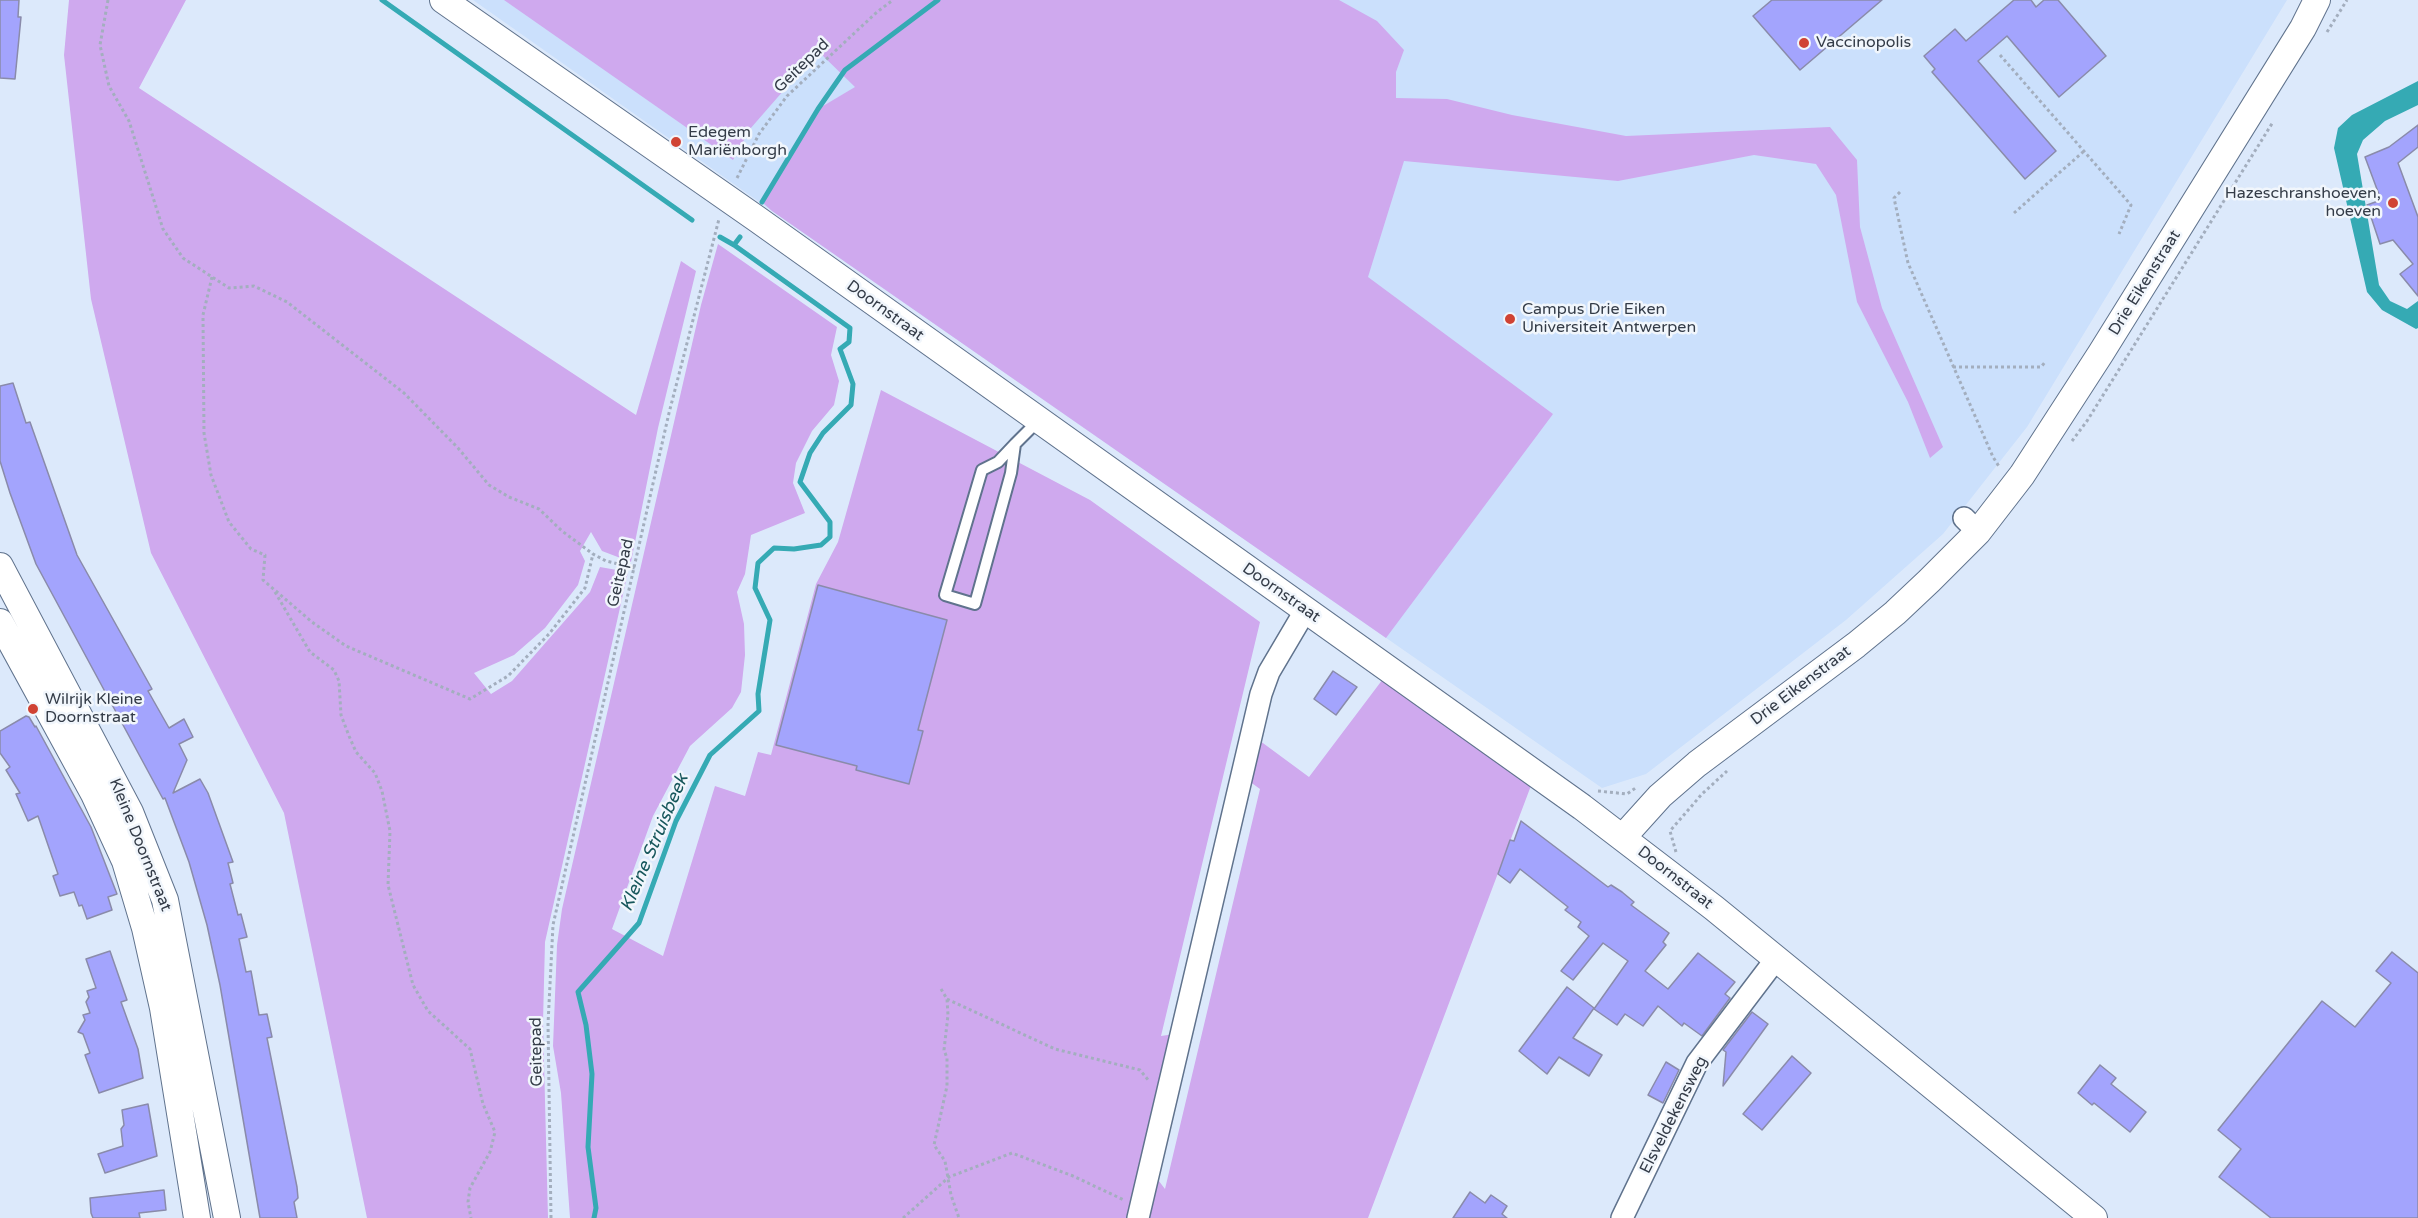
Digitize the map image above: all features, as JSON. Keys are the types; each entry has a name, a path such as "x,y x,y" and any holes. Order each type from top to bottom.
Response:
{"street":[{"name":"Doornstraat","path":"443,0 726,197 1623,837 2094,1218"},
{"name":"Drie Eikenstraat","path":"1623,837 1660,796 1697,764 1895,613 1971,525 2022,474 2206,188 2303,28 2317,0"},
{"name":"Drie Eikenstraat","path":"2303,28 2327,0"},
{"name":"Kleine Doornstraat","path":"0,566 61,708 94,794 121,852 142,917 163,1008 197,1218"},
{"path":"1139,1213 1261,694 1269,672 1305,610"},
{"name":"Kleine Doornstraat","path":"0,622 130,812 165,900 227,1218"},
{"name":"Elsveldekensweg","path":"1622,1218 1697,1063 1776,959"}],"lane":[{"path":"1015,444 1011,472 975,604 945,595 982,470 998,462 1015,444 1038,420"}],"path":[{"path":"108,0 100,45 109,87 129,121 163,229 183,258 229,288 254,286 287,302 404,393 458,448 489,485 509,497 539,509 562,531 592,554 606,561 635,568"},
{"name":"Geitepad","path":"551,1218 548,1024 553,925 669,413 715,230 726,197 759,134 787,96 877,12 893,0"},
{"path":"2000,54 2131,205 2119,234"},
{"path":"2014,213 2084,151"},
{"path":"1900,192 1894,198 1908,263 1993,457 2001,469"},
{"path":"212,278 203,315 204,433 211,475 229,522 251,549 265,555 263,580 312,622 346,646 470,699 508,676 549,634 585,588 592,554"},
{"path":"1953,367 2041,367 2046,361"},
{"path":"273,589 310,652 334,670 339,681 341,715 345,726 356,752 375,773 382,791 390,831 388,885 413,985 428,1011 470,1049 483,1104 495,1132 490,1152 470,1188 468,1202 471,1218"},
{"path":"941,989 947,999 948,1015 944,1050 947,1058 947,1086 934,1145 945,1161 951,1195 959,1218"},
{"path":"947,999 1055,1048 1140,1070 1153,1085"},
{"path":"903,1218 949,1177 1012,1154 1073,1176 1139,1213"}],"shaded area":[{"path":"69,0 186,0 139,88 636,415 681,261 696,271 658,428 631,562 602,551 591,532 580,551 585,561 578,585 545,628 514,655 474,673 491,694 512,681 590,592 600,567 628,572 545,942 543,1022 548,1218 367,1218 284,813 151,553 91,299 64,55"},
{"name":"Campus Drie Eiken Universiteit Antwerpen","path":"473,0 2287,0 2027,427 1943,534 1846,620 1646,774 1602,788 772,211"},
{"path":"504,0 1339,0 1377,21 1404,50 1396,72 1396,98 1447,99 1512,115 1626,136 1830,127 1857,160 1860,227 1882,308 1943,447 1930,458 1908,402 1857,302 1836,195 1816,164 1754,155 1618,181 1404,161 1368,277 1553,414 1386,638 762,202 818,109 855,87 818,51 750,129 733,160"},
{"path":"718,244 837,327 831,355 839,381 834,405 812,431 796,463 793,483 805,513 751,535 745,574 737,592 744,624 745,655 741,692 732,708 690,746 653,816 612,929 663,956 715,786 745,796 758,752 771,755 816,584 838,542 881,390 1090,500 1260,622 1161,1036 1181,1033 1149,1168 1165,1189 1260,789 1242,776 1252,735 1309,777 1389,671 1535,775 1368,1218 570,1218 561,1093 553,1046 557,945 562,909 701,305"}],"water":[{"path":"2418,81 2418,105 2385,121 2363,140 2357,154 2379,285 2390,301 2407,309 2418,301 2418,328 2416,329 2382,310 2367,292 2334,148 2338,128 2352,115"}],"building":[{"path":"0,0 19,0 18,17 21,17 15,79 0,78"},
{"name":"Vaccinopolis","path":"1772,0 1882,0 1800,70 1753,16"},
{"path":"2014,0 2031,0 2036,7 2044,0 2058,0 2106,56 2059,97 2007,36 1978,61 2056,151 2025,179 1932,72 1935,69 1924,56 1955,29 1966,41"},
{"name":"Hazeschranshoeven, hoeven","path":"2418,125 2418,147 2398,163 2418,217 2418,296 2400,274 2413,264 2393,240 2380,244 2367,205 2381,200 2365,157 2389,147"},
{"path":"13,383 26,423 30,422 77,555 152,689 148,691 169,728 184,719 193,737 179,744 187,760 173,793 200,779 208,793 233,862 228,863 233,883 230,884 238,915 241,914 247,937 239,939 246,972 251,971 259,1015 267,1014 272,1037 267,1038 297,1187 298,1198 294,1202 297,1218 260,1218 220,985 207,925 189,862 165,798 163,799 36,564 10,493 0,461 0,386"},
{"path":"818,585 947,620 918,730 923,731 909,784 856,770 857,766 776,745"},
{"path":"1333,671 1357,687 1336,715 1314,699"},
{"path":"26,716 36,726 91,827 117,894 108,897 112,910 87,919 74,892 60,896 53,876 58,874 38,816 28,821 16,794 20,793 6,770 10,767 0,753 0,731"},
{"path":"1521,821 1608,887 1611,885 1622,892 1634,902 1631,905 1669,933 1663,942 1666,945 1645,971 1668,989 1698,953 1735,982 1725,994 1730,998 1702,1036 1684,1023 1682,1026 1658,1006 1643,1026 1625,1014 1617,1025 1594,1009 1628,961 1603,943 1573,980 1561,971 1589,936 1578,927 1581,922 1565,910 1568,907 1520,869 1510,883 1498,874 1510,840 1514,841"},
{"path":"110,951 127,1000 121,1002 138,1049 143,1078 99,1093 85,1055 90,1053 83,1034 78,1032 85,1020 83,1015 90,1013 86,1002 89,997 87,991 96,988 86,959"},
{"path":"2392,952 2418,973 2418,1218 2271,1218 2219,1177 2241,1149 2218,1130 2322,1001 2355,1027 2391,983 2376,971"},
{"path":"1567,987 1594,1008 1573,1038 1602,1055 1589,1076 1559,1057 1547,1074 1519,1051"},
{"path":"1752,1012 1768,1024 1723,1086 1726,1052 1723,1050"},
{"path":"1792,1056 1811,1073 1762,1130 1743,1114"},
{"path":"1666,1062 1679,1070 1663,1103 1648,1095"},
{"path":"2100,1065 2116,1078 2111,1084 2146,1112 2130,1132 2078,1093"},
{"path":"148,1104 157,1156 105,1173 98,1154 123,1146 122,1110"},
{"path":"164,1190 166,1210 139,1213 140,1218 93,1218 91,1213 90,1198"},
{"path":"1470,1192 1485,1203 1491,1195 1507,1206 1502,1214 1507,1218 1453,1218"}],"waterway":[{"path":"382,0 692,220"},
{"name":"Kleine Struisbeek","path":"762,202 818,109 845,70 938,0"},
{"path":"720,237 734,245"},
{"name":"Kleine Struisbeek","path":"594,1218 596,1208 588,1147 592,1074 586,1025 578,992 639,923 676,821 710,755 759,711 758,694 770,620 755,588 758,563 774,548 794,549 821,545 830,537 830,522 800,482 810,453 823,433 851,405 853,384 840,349 849,342 850,328 734,245 740,237"}],"place":[{"name":"Vaccinopolis","path":"1804,43"},
{"name":"Edegem Mariënborgh","path":"676,142"},
{"name":"Hazeschranshoeven, hoeven","path":"2393,203"},
{"name":"Campus Drie Eiken Universiteit Antwerpen","path":"1510,319"},
{"name":"Wilrijk Kleine Doornstraat","path":"33,709"}]}
